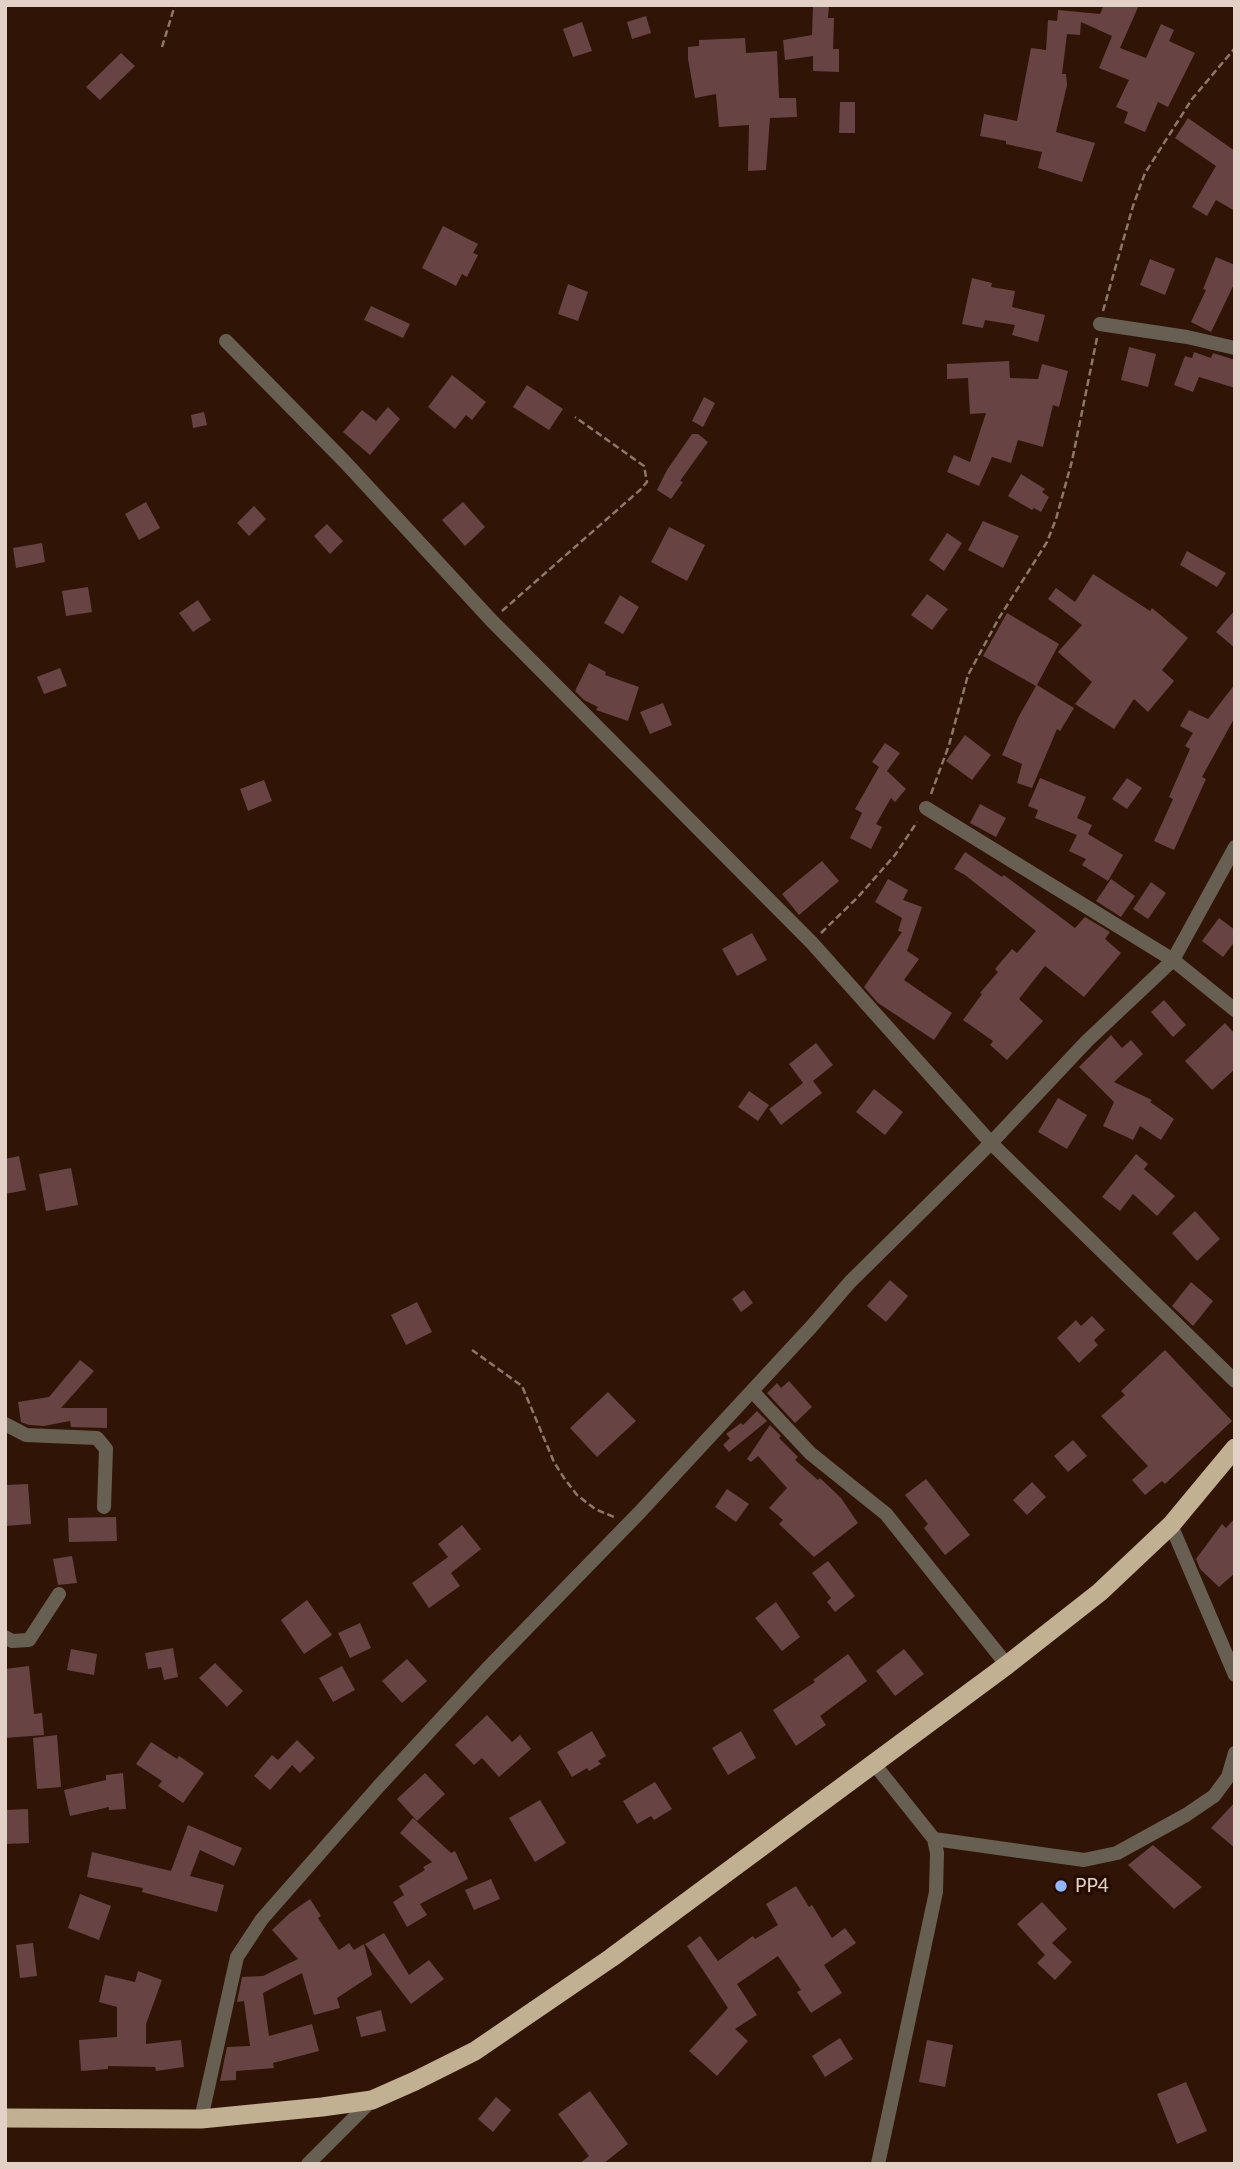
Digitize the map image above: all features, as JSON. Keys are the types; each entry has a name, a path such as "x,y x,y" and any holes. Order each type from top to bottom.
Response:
{"highway":[{"path":"5,2118 201,2119 266,2114 372,2099 475,2051 534,2013 875,1765 1100,1592 1171,1525 1235,1448"}],"street":[{"path":"1100,324 1186,337 1235,348"},
{"path":"226,341 345,462 491,620 812,943 991,1143 1235,1381"},
{"path":"926,808 1173,960 1235,1010"},
{"path":"201,2119 237,1957 262,1919 378,1787 752,1391 850,1282 991,1143 1087,1041 1173,960 1235,846"},
{"path":"752,1391 810,1453 886,1514 1007,1665"},
{"path":"5,1424 26,1435 97,1438 106,1449 103,1507"},
{"path":"1171,1525 1235,1675"},
{"path":"5,1637 12,1642 29,1640 59,1594"},
{"path":"934,1839 1084,1860 1117,1853 1186,1815 1214,1796 1228,1777 1235,1753"},
{"path":"875,1765 934,1839 937,1853 936,1892 878,2164"},
{"path":"308,2164 372,2099"}],"path":[{"path":"162,47 175,5"},
{"path":"812,943 895,855 926,808 949,745 968,674 999,618 1047,542 1056,519 1072,461 1100,324 1145,173 1192,99 1235,48"},
{"path":"491,620 647,482 644,466 575,416"},
{"path":"472,1350 522,1386 554,1462 577,1495 595,1509 628,1522"}],"building":[{"path":"813,5 829,5 828,18 834,18 833,49 839,49 839,72 813,71 813,56 785,60 783,40 812,35"},
{"path":"1104,5 1139,5 1120,48 1146,58 1161,24 1174,30 1169,41 1195,53 1168,107 1158,102 1145,132 1124,123 1128,112 1116,107 1129,80 1099,68 1112,36 1081,22 1080,35 1067,34 1062,74 1066,74 1067,85 1056,132 1095,143 1082,182 1038,168 1042,152 980,136 984,114 1017,121 1031,48 1046,50 1048,20 1057,21 1058,10 1100,14"},
{"path":"646,16 651,33 632,39 627,22"},
{"path":"582,22 592,51 573,57 563,29"},
{"path":"745,38 746,53 777,51 779,98 796,98 797,117 770,118 766,170 748,171 749,125 719,127 716,94 695,98 688,59 688,47 699,46 699,40"},
{"path":"121,53 135,66 100,100 86,87"},
{"path":"840,102 855,102 855,133 839,133"},
{"path":"1188,118 1235,151 1235,211 1216,200 1207,216 1192,207 1216,166 1175,138"},
{"path":"443,226 478,244 473,253 478,255 467,277 462,274 456,286 422,268"},
{"path":"1216,257 1235,265 1235,282 1211,332 1191,322 1206,290 1203,289"},
{"path":"1150,259 1175,269 1165,295 1140,285"},
{"path":"972,278 992,283 991,287 1015,291 1012,307 1045,315 1038,342 1012,335 1015,325 985,320 983,328 962,324"},
{"path":"568,284 588,292 578,321 558,314"},
{"path":"371,306 410,324 403,338 364,320"},
{"path":"1129,347 1156,354 1148,387 1121,380"},
{"path":"1194,352 1211,358 1213,353 1235,360 1235,388 1199,377 1193,392 1174,385 1185,356 1192,358"},
{"path":"1009,361 1010,378 1038,379 1042,364 1068,371 1059,407 1053,405 1043,447 1018,440 1011,463 992,457 979,486 947,472 954,455 970,462 986,413 970,414 968,378 947,379 947,364"},
{"path":"452,375 486,402 472,420 466,415 455,429 428,407"},
{"path":"527,385 563,409 549,430 513,407"},
{"path":"704,397 715,403 703,427 692,421"},
{"path":"388,407 400,419 370,455 343,432 362,410 376,421"},
{"path":"204,412 207,425 193,428 191,415"},
{"path":"692,434 698,434 708,442 680,481 683,482 671,499 657,490 667,470"},
{"path":"1021,474 1045,489 1042,492 1049,497 1041,512 1034,508 1032,510 1008,496"},
{"path":"146,502 160,528 139,540 125,514"},
{"path":"463,502 485,527 465,546 442,520"},
{"path":"254,506 266,519 249,536 237,523"},
{"path":"983,521 1019,536 1003,568 968,550"},
{"path":"327,524 343,541 330,554 314,536"},
{"path":"669,527 705,545 687,581 651,562"},
{"path":"947,533 962,543 944,571 929,560"},
{"path":"42,543 45,562 16,568 13,548"},
{"path":"1187,551 1226,573 1217,587 1180,565"},
{"path":"1093,574 1150,611 1152,608 1188,638 1162,670 1174,681 1148,712 1134,699 1114,729 1075,704 1092,682 1058,652 1082,625 1048,599 1056,588 1075,602"},
{"path":"88,587 92,612 66,616 62,591"},
{"path":"927,594 948,609 932,630 911,615"},
{"path":"620,595 639,607 623,634 604,623"},
{"path":"198,600 211,620 193,632 179,613"},
{"path":"1235,610 1235,648 1216,632"},
{"path":"1007,613 1059,644 1037,685 1074,708 1060,731 1057,729 1032,788 1017,783 1022,764 1002,755 1036,686 983,656"},
{"path":"589,663 606,672 605,675 639,687 628,721 596,710 598,707 584,700 575,691"},
{"path":"60,668 67,686 44,694 37,677"},
{"path":"1235,684 1235,717 1202,777 1206,779 1174,850 1154,841 1173,799 1169,797 1190,749 1185,746 1193,733 1180,726 1189,710 1208,719"},
{"path":"663,703 672,725 650,734 640,712"},
{"path":"965,735 991,755 972,780 946,761"},
{"path":"885,743 900,753 887,771 906,789 895,802 891,798 876,824 882,827 871,849 850,838 862,813 855,809 879,767 872,762"},
{"path":"1040,778 1086,797 1077,818 1092,825 1088,834 1123,855 1108,881 1082,865 1086,859 1069,851 1077,835 1035,818 1038,810 1028,806"},
{"path":"1127,778 1142,788 1127,809 1112,799"},
{"path":"264,780 272,801 248,811 240,789"},
{"path":"980,804 1006,818 996,837 970,823"},
{"path":"965,852 1002,877 1004,875 1075,928 1085,917 1110,932 1105,939 1121,953 1084,997 1045,966 1019,999 1043,1021 1007,1060 990,1045 993,1041 963,1020 982,994 980,993 998,972 995,969 1012,949 1017,953 1036,931 954,869"},
{"path":"822,861 839,881 799,915 782,894"},
{"path":"888,879 908,890 903,900 922,907 907,951 919,959 904,980 952,1013 934,1040 878,1003 864,987 902,932 898,931 902,918 875,902"},
{"path":"1111,879 1135,896 1121,917 1096,901"},
{"path":"1151,882 1166,893 1148,919 1133,909"},
{"path":"1219,918 1235,930 1235,941 1223,957 1202,941"},
{"path":"752,933 767,960 737,976 722,949"},
{"path":"1164,1000 1186,1025 1173,1037 1151,1012"},
{"path":"1225,1023 1235,1034 1235,1069 1212,1090 1185,1061"},
{"path":"1111,1035 1122,1048 1131,1040 1143,1054 1114,1082 1152,1100 1150,1102 1174,1119 1161,1140 1140,1126 1133,1140 1103,1126 1114,1102 1079,1067"},
{"path":"816,1043 833,1065 813,1081 822,1093 781,1125 769,1109 803,1083 789,1064"},
{"path":"874,1089 903,1112 885,1135 856,1112"},
{"path":"749,1091 769,1105 758,1121 738,1107"},
{"path":"1058,1098 1087,1115 1067,1149 1038,1132"},
{"path":"1136,1154 1148,1164 1144,1169 1175,1196 1157,1216 1133,1194 1120,1211 1102,1197"},
{"path":"19,1156 26,1190 5,1194 5,1159"},
{"path":"71,1168 78,1205 46,1211 39,1174"},
{"path":"1195,1211 1220,1239 1197,1261 1172,1233"},
{"path":"890,1280 908,1296 886,1322 867,1306"},
{"path":"1191,1282 1213,1301 1193,1326 1172,1306"},
{"path":"744,1290 753,1303 741,1312 732,1299"},
{"path":"417,1302 432,1332 406,1345 391,1315"},
{"path":"1092,1316 1105,1330 1094,1340 1098,1345 1079,1363 1057,1338 1076,1320 1081,1326"},
{"path":"1165,1350 1232,1421 1165,1484 1162,1481 1145,1495 1132,1480 1148,1466 1101,1416 1125,1395 1121,1391"},
{"path":"80,1360 94,1371 61,1408 107,1408 107,1428 71,1427 70,1421 44,1426 21,1422 18,1402 49,1397"},
{"path":"789,1381 812,1407 795,1423 767,1393 777,1383 781,1388"},
{"path":"608,1392 636,1421 597,1457 570,1428"},
{"path":"757,1411 767,1421 729,1452 723,1445 730,1438 726,1434 741,1423 743,1425"},
{"path":"770,1425 798,1457 795,1460 841,1498 858,1523 814,1557 779,1524 783,1520 769,1508 787,1488 758,1456 751,1462 747,1459"},
{"path":"1073,1440 1087,1456 1068,1472 1054,1456"},
{"path":"926,1479 970,1535 945,1555 924,1528 928,1524 905,1495"},
{"path":"1032,1482 1046,1497 1027,1515 1013,1500"},
{"path":"28,1484 31,1524 5,1526 5,1485"},
{"path":"727,1489 749,1504 736,1522 715,1507"},
{"path":"116,1517 117,1541 69,1542 68,1518"},
{"path":"1235,1518 1235,1573 1219,1587 1200,1569 1196,1559 1222,1524 1226,1528"},
{"path":"462,1525 481,1549 451,1573 460,1586 429,1608 412,1583 448,1557 438,1544"},
{"path":"72,1556 77,1583 58,1585 53,1559"},
{"path":"828,1561 855,1596 835,1612 827,1602 831,1598 812,1573"},
{"path":"307,1600 332,1635 304,1654 281,1620"},
{"path":"776,1602 800,1637 782,1651 755,1618"},
{"path":"360,1623 371,1648 350,1658 338,1633"},
{"path":"173,1648 178,1677 164,1680 161,1667 148,1669 145,1653"},
{"path":"71,1649 97,1654 94,1675 67,1670"},
{"path":"904,1649 924,1674 895,1696 876,1671"},
{"path":"848,1654 867,1681 820,1716 826,1725 796,1746 773,1710 815,1682 813,1680"},
{"path":"407,1659 427,1681 402,1703 382,1681"},
{"path":"215,1663 243,1691 227,1707 199,1678"},
{"path":"29,1666 34,1714 42,1713 44,1735 5,1738 5,1669"},
{"path":"342,1666 355,1690 333,1702 319,1678"},
{"path":"487,1715 512,1742 520,1735 531,1749 499,1777 482,1758 474,1765 455,1745"},
{"path":"592,1731 606,1756 598,1761 601,1764 572,1777 557,1752"},
{"path":"741,1731 756,1758 728,1775 712,1748"},
{"path":"57,1735 61,1787 37,1789 33,1738"},
{"path":"297,1740 315,1758 300,1773 292,1765 270,1790 254,1776 272,1755 278,1760"},
{"path":"151,1742 204,1773 183,1803 158,1786 162,1781 136,1764"},
{"path":"123,1773 126,1809 109,1810 109,1807 70,1816 64,1790 106,1780 106,1775"},
{"path":"425,1773 445,1794 417,1821 397,1799"},
{"path":"655,1782 672,1809 654,1820 651,1816 637,1824 623,1801"},
{"path":"540,1800 566,1843 535,1862 509,1818"},
{"path":"1235,1802 1235,1848 1211,1828"},
{"path":"28,1809 29,1843 5,1844 5,1810"},
{"path":"413,1818 451,1853 455,1851 468,1879 420,1904 427,1915 407,1927 393,1902 404,1895 399,1886 425,1870 423,1867 432,1862 400,1833"},
{"path":"188,1825 242,1848 234,1866 200,1850 190,1876 224,1885 217,1912 142,1892 143,1888 87,1877 92,1852 171,1871"},
{"path":"1153,1845 1202,1887 1174,1909 1128,1865"},
{"path":"491,1879 500,1899 474,1910 465,1890"},
{"path":"796,1886 809,1907 812,1905 832,1938 845,1928 856,1943 824,1965 842,1993 811,2013 797,1992 801,1990 778,1956 737,1984 757,2015 735,2029 748,2041 717,2076 689,2051 728,2008 687,1946 700,1936 718,1961 753,1936 755,1939 778,1925 766,1904"},
{"path":"80,1894 111,1906 99,1940 68,1928"},
{"path":"310,1899 321,1916 318,1918 339,1950 349,1943 354,1950 364,1944 372,1975 337,1998 340,2008 314,2015 302,1973 263,1993 269,2036 312,2024 319,2051 273,2063 274,2068 236,2071 236,2080 220,2081 227,2047 250,2046 244,2001 237,2002 242,1977 263,1976 298,1959 272,1930"},
{"path":"1042,1902 1067,1929 1052,1943 1072,1962 1055,1980 1037,1963 1045,1955 1017,1924"},
{"path":"384,1933 409,1975 429,1960 444,1979 411,2004 365,1944"},
{"path":"33,1943 37,1976 20,1978 16,1945"},
{"path":"138,1971 162,1980 146,2024 146,2044 181,2040 184,2067 156,2071 155,2067 108,2066 108,2069 81,2071 79,2040 117,2037 117,2007 99,2002 105,1975 135,1982"},
{"path":"381,2010 386,2031 361,2037 356,2017"},
{"path":"840,2038 853,2059 825,2077 812,2056"},
{"path":"927,2040 953,2045 945,2087 919,2082"},
{"path":"1186,2082 1207,2131 1177,2144 1157,2094"},
{"path":"590,2091 628,2144 603,2164 579,2164 589,2156 558,2114"},
{"path":"496,2097 511,2110 493,2132 478,2119"}],"place":[{"name":"PP4","path":"1061,1886"}]}
